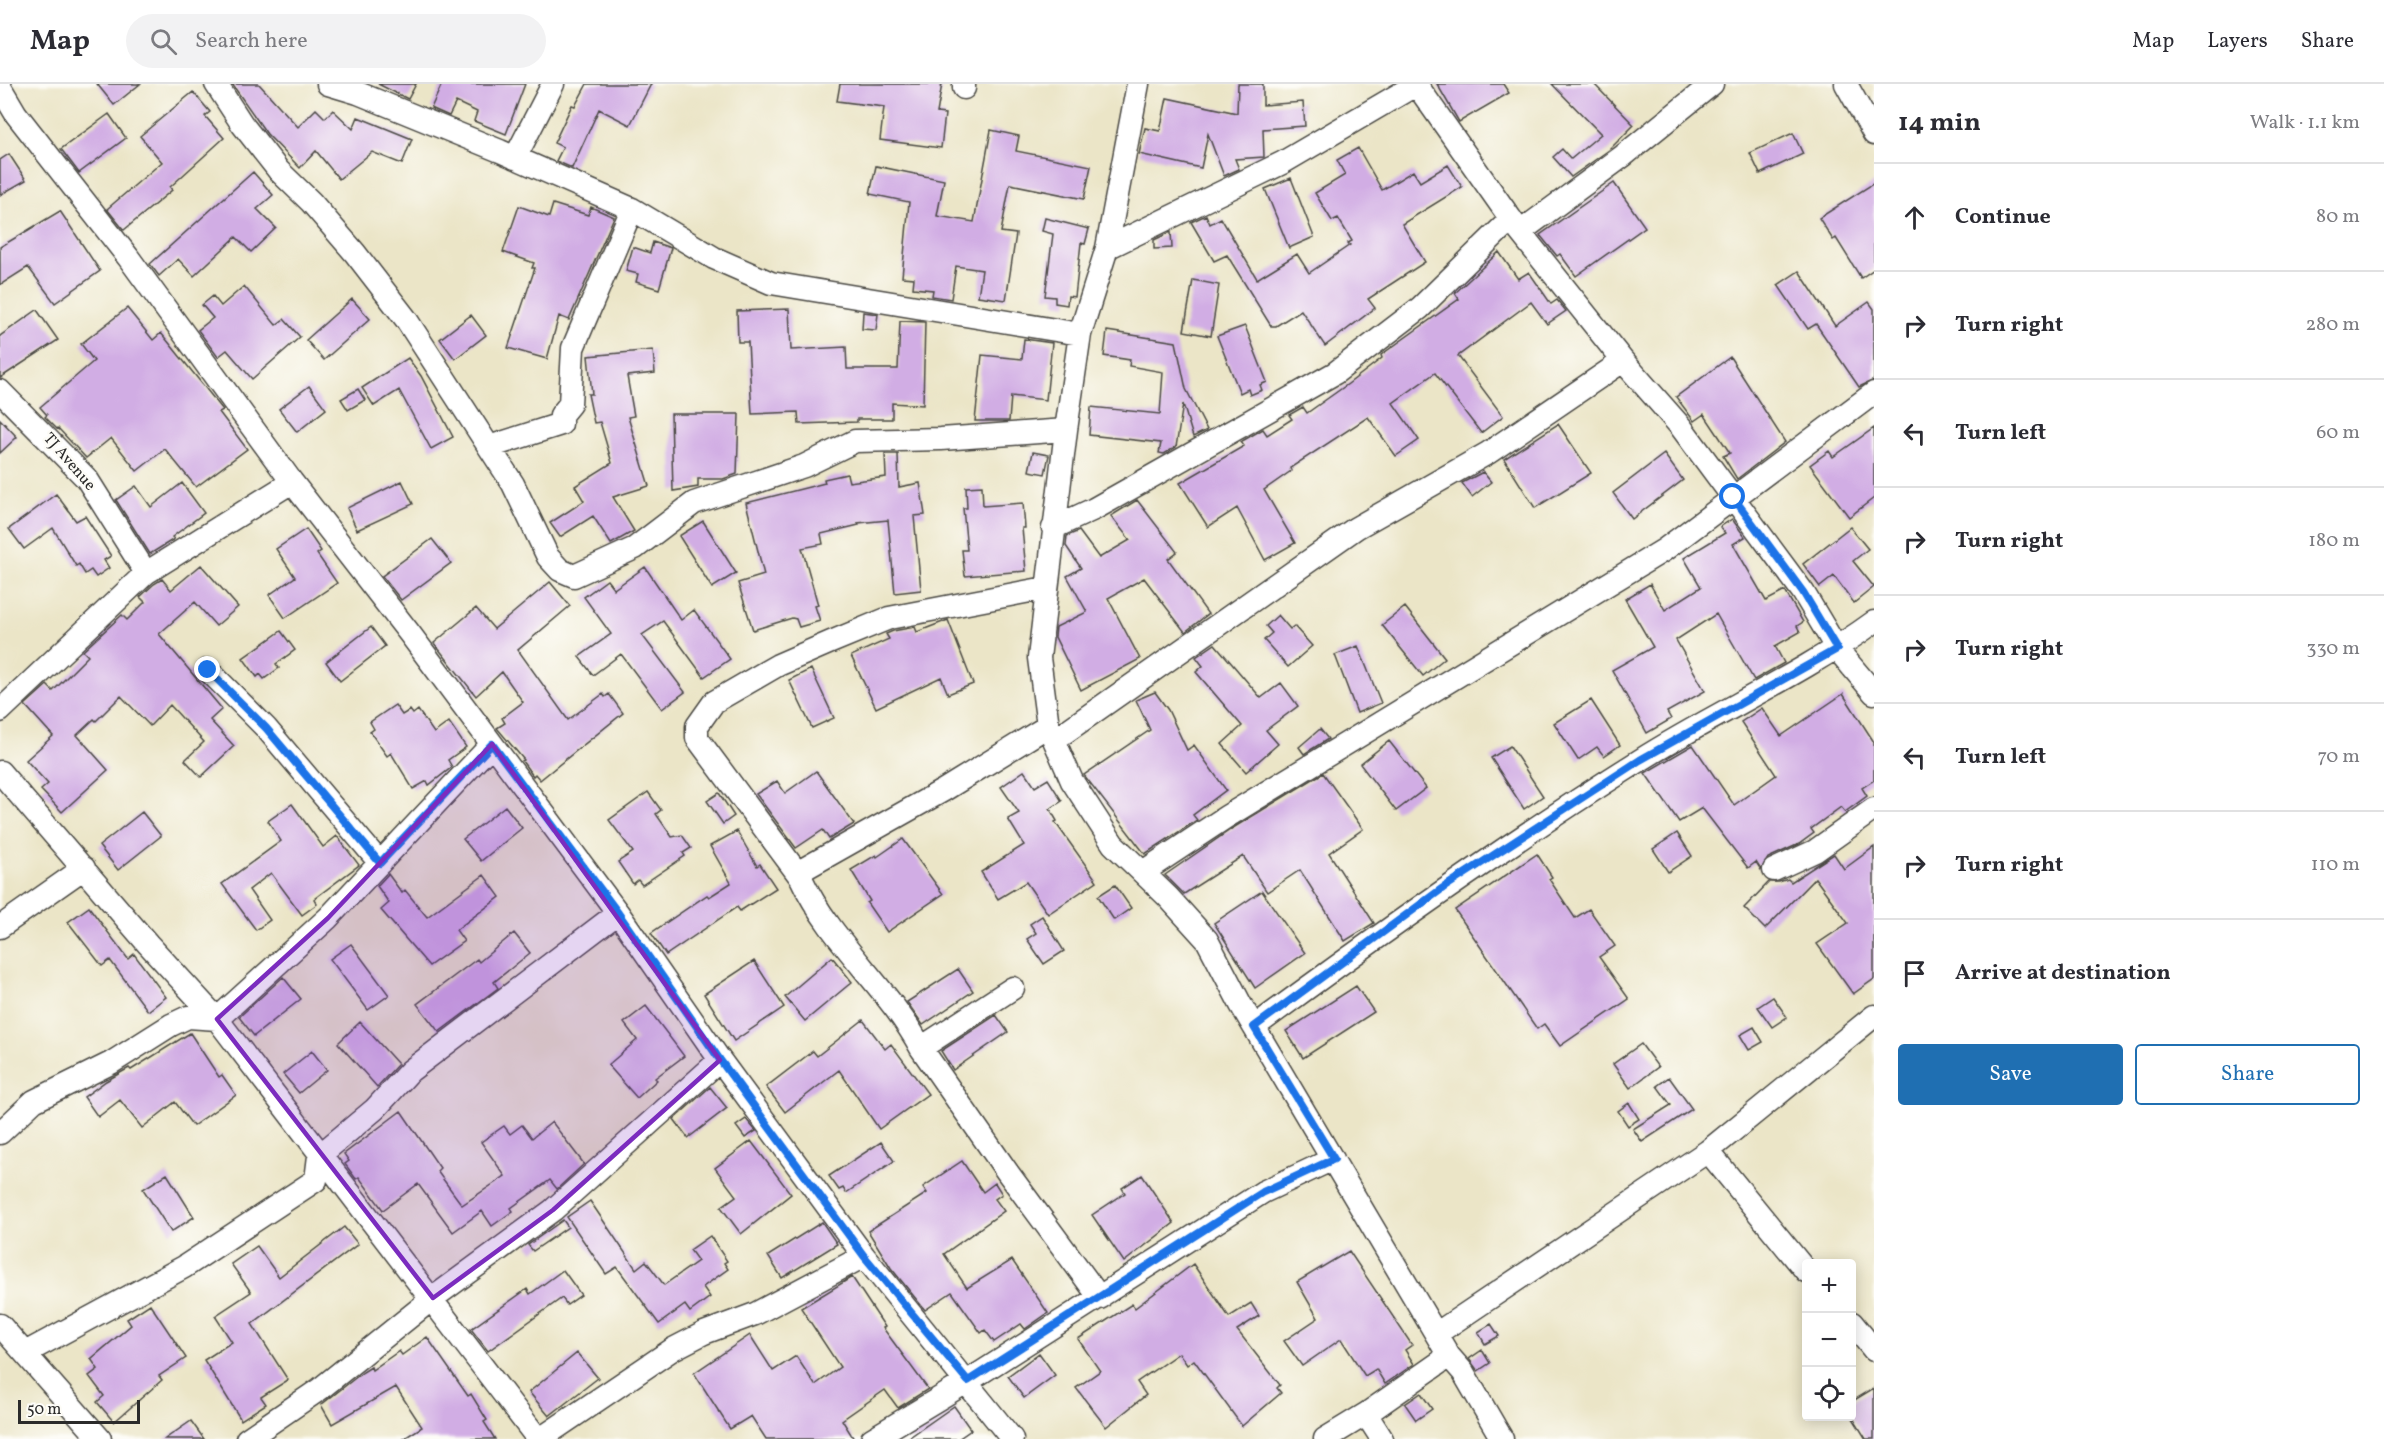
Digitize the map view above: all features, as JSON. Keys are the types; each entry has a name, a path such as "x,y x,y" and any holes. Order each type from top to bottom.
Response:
{"street":[{"path":"216,84 242,124 279,171 311,202 355,253 399,310 513,484 548,557 560,570 574,576 635,548 694,503 804,466 855,441 941,439 1066,430"},
{"path":"328,84 360,89 632,209 714,258 771,283 1080,334"},
{"path":"515,158 553,84"},
{"path":"1138,84 1107,248 1080,334 1066,430 1039,658 1051,733 1072,781 1113,844 1207,940 1254,1027 1449,1356 1463,1372 1502,1439"},
{"path":"1107,248 1282,163 1417,84 1515,225 1623,361 1682,427 1803,592 1837,649 1874,693"},
{"path":"1053,528 1094,509 1335,374 1420,308 1515,225 1623,156 1712,84"},
{"path":"1846,84 1874,134"},
{"path":"0,87 16,114 128,257 292,482 618,913 720,1060 864,1256 968,1381 1012,1439"},
{"path":"489,447 561,424 561,415 570,404 573,348 632,209"},
{"path":"801,878 804,869 1051,733 1356,528 1488,453 1623,361"},
{"name":"TJ Avenue","path":"0,391 87,479 146,573"},
{"path":"1143,873 1226,817 1664,550 1733,497 1823,434 1874,393"},
{"path":"0,711 146,573 292,482"},
{"path":"1046,588 889,618 778,665 714,702 697,726 698,738 801,878 808,893 835,931 909,1026 921,1048 1008,1173 1100,1298"},
{"path":"1254,1027 1443,888 1640,760 1837,649 1874,622"},
{"path":"208,670 266,728 380,863"},
{"path":"0,1133 34,1101 111,1063 171,1025 188,1017 217,1018 295,950 492,744"},
{"path":"0,772 148,944 217,1018 320,1156 433,1298 539,1439 673,1349 704,1333 755,1314 864,1256"},
{"path":"1774,870 1815,850 1874,809"},
{"path":"0,927 84,868"},
{"path":"25,1353 184,1267 316,1180 320,1156 375,1109 410,1071 618,913"},
{"path":"921,1048 1013,988"},
{"path":"1436,1334 1708,1151 1874,1016"},
{"path":"247,1439 320,1389 433,1298 553,1210 720,1060"},
{"path":"1708,1151 1802,1266"},
{"path":"872,1439 1100,1298 1263,1192 1334,1159"},
{"path":"0,1325 100,1439"},
{"path":"1856,1329 1874,1350"},
{"path":"1325,1439 1366,1414 1449,1356"},
{"path":"1366,1414 1382,1439"}],"highlighted area":[{"path":"492,744 720,1060 553,1210 433,1298 217,1019 328,918"}],"building":[{"path":"97,84 140,84 114,105"},
{"path":"232,84 259,84 298,127 316,109 325,118 333,110 353,129 358,117 412,139 402,164 372,152 339,179 316,151 300,168 267,134"},
{"path":"378,84 416,84 408,99"},
{"path":"442,84 525,84 506,134 474,121 477,112 456,102 449,116 431,108"},
{"path":"587,84 651,84 630,125 599,109 572,168 556,161 563,147 554,143 572,105 575,106"},
{"path":"840,84 942,84 937,113 945,114 941,148 880,140 884,107 837,101"},
{"path":"1238,84 1263,84 1263,105 1303,102 1305,126 1263,129 1264,157 1235,159 1239,169 1224,176 1208,134 1201,168 1139,154 1145,128 1160,131 1167,98 1237,113"},
{"path":"1437,84 1503,84 1509,93 1459,122"},
{"path":"1552,84 1594,84 1634,125 1609,150 1571,177 1553,157 1562,149 1571,159 1601,134"},
{"path":"193,92 210,112 205,116 224,138 170,187 172,190 124,230 107,209 162,162 140,136"},
{"path":"109,114 126,138 79,173 61,149"},
{"path":"991,130 1019,136 1016,151 1091,166 1084,199 1010,184 1001,232 1016,234 1006,300 978,296 982,270 956,266 951,299 932,296 933,290 913,288 914,278 902,277 909,202 870,194 876,166 944,180 937,216 974,222"},
{"path":"1793,133 1803,154 1760,174 1750,153"},
{"path":"1358,148 1382,190 1413,171 1420,182 1448,165 1462,187 1402,224 1425,262 1368,299 1375,308 1325,346 1301,310 1276,326 1271,326 1227,255 1214,261 1191,222 1206,215 1210,224 1221,218 1257,279 1297,254 1309,273 1350,245 1348,243 1352,241 1338,218 1332,221 1315,193 1345,175 1337,160"},
{"path":"9,154 26,180 0,195 0,160"},
{"path":"253,172 273,195 257,209 276,228 251,252 236,237 194,276 178,259 159,276 150,264"},
{"path":"1291,178 1314,237 1289,248 1265,189"},
{"path":"1614,183 1645,227 1576,276 1560,254 1557,256 1540,235"},
{"path":"1874,183 1874,269 1861,278 1836,238 1833,240 1819,218"},
{"path":"553,204 588,215 591,207 614,217 569,320 559,316 547,359 508,348 535,268 532,268 534,263 503,252 519,206 549,217"},
{"path":"60,211 100,271 55,303 28,267 0,285 0,247"},
{"path":"1045,218 1089,229 1085,244 1081,243 1075,297 1068,296 1067,305 1055,303 1055,297 1045,296 1053,234 1042,231"},
{"path":"1171,232 1172,248 1154,249 1154,240"},
{"path":"653,242 671,248 659,289 636,282 638,274 626,271 633,247 650,253"},
{"path":"1499,252 1518,279 1529,272 1551,304 1557,300 1566,311 1547,324 1531,302 1458,356 1503,416 1481,433 1435,373 1393,403 1419,440 1396,456 1368,417 1290,468 1291,471 1264,490 1295,543 1265,560 1237,508 1208,527 1180,483 1244,446 1241,442 1244,440 1263,429 1267,435 1292,419 1289,415 1303,407 1307,413 1348,384 1382,358 1381,355 1459,299 1455,293"},
{"path":"1799,271 1835,326 1869,302 1874,309 1874,380 1859,387 1816,324 1808,329 1778,285"},
{"path":"1193,280 1219,285 1211,336 1184,331"},
{"path":"244,286 276,325 284,319 300,337 252,379 227,350 218,357 198,330 213,318 202,305 213,296 221,306"},
{"path":"352,299 370,319 324,360 306,340"},
{"path":"127,308 153,340 161,333 223,410 219,412 247,449 196,487 165,449 137,471 111,438 86,458 45,417 47,415 40,407 94,361 81,344"},
{"path":"789,309 791,350 846,347 847,369 898,369 900,321 925,322 923,405 892,403 892,419 857,419 857,422 799,424 798,412 752,414 748,342 738,342 737,311"},
{"path":"37,310 58,340 0,378 0,336"},
{"path":"863,312 878,314 876,330 862,329"},
{"path":"471,315 486,335 455,359 440,339"},
{"path":"1245,326 1267,382 1260,385 1262,390 1250,395 1248,389 1240,393 1217,336"},
{"path":"1107,331 1176,342 1186,389 1207,430 1193,437 1183,404 1176,447 1164,454 1159,453 1161,443 1089,435 1091,407 1160,414 1163,372 1129,366 1130,360 1104,356"},
{"path":"1024,339 1052,343 1046,400 1011,396 1009,421 975,421 982,355 1022,359"},
{"path":"653,350 655,373 627,376 634,416 628,417 649,486 613,497 634,531 611,544 593,516 560,537 550,523 584,501 575,486 612,463 600,422 594,423 588,394 592,394 588,356"},
{"path":"1730,357 1785,442 1737,479 1723,456 1730,453 1704,414 1694,421 1676,397"},
{"path":"408,358 421,376 453,437 431,449 399,390 374,406 362,388"},
{"path":"309,386 326,409 297,432 279,409"},
{"path":"358,389 365,400 348,410 341,399"},
{"path":"671,414 739,414 737,474 723,479 698,479 698,487 673,491"},
{"path":"0,419 17,437 0,453"},
{"path":"1558,424 1591,473 1535,508 1504,459"},
{"path":"1874,428 1874,498 1849,517 1810,465 1829,451 1833,457"},
{"path":"1033,452 1049,455 1045,474 1029,471"},
{"path":"885,454 898,454 899,487 920,483 925,515 914,516 921,590 895,593 888,520 858,523 859,525 821,534 823,544 802,548 818,605 815,606 820,621 799,627 796,619 792,618 753,630 738,583 764,575 746,503 825,483 824,479 847,474 849,482 886,477"},
{"path":"1664,454 1683,480 1632,519 1613,493"},
{"path":"1483,472 1491,482 1472,497 1462,483"},
{"path":"402,481 413,504 357,530 347,508"},
{"path":"182,483 204,513 172,537 174,539 150,554 116,500 136,486 151,507"},
{"path":"982,486 983,506 1023,503 1025,528 1022,528 1026,571 965,576 962,550 967,550 963,508 967,508 966,487"},
{"path":"56,494 76,521 85,516 111,556 104,560 109,568 96,577 91,570 85,574 79,564 76,566 53,528 24,549 9,529"},
{"path":"1137,500 1177,552 1168,559 1208,614 1185,632 1144,578 1108,598 1140,659 1081,690 1055,637 1056,627 1087,612 1067,576 1081,568 1066,546 1067,536 1079,531 1099,558 1130,540 1111,516"},
{"path":"1732,519 1745,537 1733,544 1766,601 1785,591 1803,622 1797,626 1800,632 1775,646 1784,663 1754,680 1716,614 1676,640 1705,691 1667,712 1671,719 1647,733 1612,670 1653,647 1625,599 1650,584 1665,610 1701,587 1684,558 1725,533 1720,527"},
{"path":"703,521 736,573 712,588 679,536"},
{"path":"1850,527 1868,549 1853,561 1874,587 1854,603 1834,576 1820,587 1803,564"},
{"path":"306,529 321,551 317,554 337,583 285,618 269,595 295,577 276,549"},
{"path":"432,539 451,563 401,600 382,576"},
{"path":"201,565 238,607 216,626 195,602 159,634 222,709 210,720 234,746 201,777 185,760 204,742 170,705 150,726 121,696 96,721 94,719 77,735 108,770 62,812 41,790 48,784 26,760 53,736 25,705 47,685 53,691 88,656 83,651 122,615 127,620 145,602 140,597 154,584 162,579 171,590"},
{"path":"645,567 681,620 694,610 730,659 704,677 663,621 642,635 685,692 662,709 621,654 593,675 579,657 611,634 584,597 607,580 614,589"},
{"path":"550,582 570,606 518,650 568,720 603,694 605,697 609,694 623,713 540,780 535,774 533,776 522,761 524,760 497,728 505,723 502,718 523,702 502,672 476,696 434,643 476,608 494,629"},
{"path":"1405,607 1445,658 1423,676 1382,625"},
{"path":"1278,615 1290,629 1294,626 1312,646 1288,667 1264,640 1272,633 1266,626"},
{"path":"948,620 973,684 948,694 941,677 876,708 851,656 889,639 886,634 893,631 915,627 917,632"},
{"path":"371,627 385,646 340,681 326,662"},
{"path":"281,631 295,650 276,664 279,668 264,679 260,674 257,677 243,658"},
{"path":"1215,644 1261,698 1281,683 1298,706 1266,730 1278,744 1246,772 1222,744 1242,726 1196,672 1203,666 1196,657"},
{"path":"1358,646 1381,703 1357,713 1335,655"},
{"path":"811,669 834,718 812,728 789,680"},
{"path":"1155,692 1168,710 1187,750 1194,745 1226,790 1193,815 1197,820 1145,854 1084,775 1150,730 1136,700"},
{"path":"1843,694 1874,742 1874,780 1862,788 1867,796 1845,812 1841,807 1811,829 1814,833 1799,844 1768,858 1761,870 1756,862 1748,868 1702,808 1679,822 1645,773 1693,745 1734,805 1776,775 1741,722 1762,708 1781,736"},
{"path":"1591,700 1620,745 1604,756 1597,747 1578,760 1554,723"},
{"path":"395,705 402,715 410,710 413,714 418,710 434,733 449,722 466,747 448,760 452,767 429,785 427,781 413,789 391,753 387,756 370,732 374,729 370,722"},
{"path":"1320,729 1328,739 1304,754 1299,747"},
{"path":"1389,741 1426,788 1396,811 1360,764"},
{"path":"1510,746 1543,796 1524,809 1491,758"},
{"path":"816,771 854,824 829,839 823,830 796,848 756,794 777,781 785,793"},
{"path":"1024,771 1035,787 1048,779 1062,801 1050,809 1057,821 1055,822 1097,881 1048,914 1026,882 998,899 981,872 1024,845 1008,819 1019,813 1001,787"},
{"path":"1323,773 1363,829 1329,853 1374,923 1345,941 1300,870 1267,892 1243,856 1184,894 1165,875 1233,828"},
{"path":"648,792 661,810 656,814 672,837 682,835 691,848 683,853 685,856 642,885 638,880 633,884 618,862 633,852 609,820"},
{"path":"719,793 734,816 723,824 707,801"},
{"path":"292,804 323,847 337,836 359,865 314,899 317,904 302,915 271,873 249,890 270,920 256,930 222,884 281,841 268,821"},
{"path":"505,806 522,828 481,861 463,839"},
{"path":"142,812 161,836 118,870 99,846"},
{"path":"737,831 757,866 760,864 776,888 740,911 737,907 666,955 651,933 707,895 709,897 731,883 710,846"},
{"path":"1677,833 1692,856 1668,872 1653,849"},
{"path":"903,839 943,894 887,932 867,903 870,901 851,870 876,855 877,857"},
{"path":"1874,847 1874,979 1853,994 1817,944 1848,923 1815,878 1765,929 1744,908 1769,882 1788,879 1791,882 1834,854 1844,869"},
{"path":"1537,854 1552,877 1549,879 1575,918 1589,909 1615,946 1599,957 1629,999 1560,1046 1544,1024 1537,1029 1455,910"},
{"path":"388,874 402,893 405,890 427,917 484,875 500,897 456,930 464,941 429,966 381,910 389,903 377,886"},
{"path":"1115,885 1131,908 1114,920 1098,896"},
{"path":"1262,891 1305,953 1255,988 1214,923"},
{"path":"89,907 128,959 134,954 166,997 148,1011 110,960 102,966 68,922"},
{"path":"1042,916 1064,951 1044,964 1027,939 1036,933 1030,924"},
{"path":"514,933 530,953 494,982 498,988 439,1032 417,1004 477,959 479,962"},
{"path":"351,944 389,995 368,1010 330,959"},
{"path":"832,957 852,982 805,1021 785,997"},
{"path":"754,961 784,1007 734,1041 704,994"},
{"path":"958,969 973,991 923,1025 907,1002"},
{"path":"283,977 301,999 254,1036 239,1017"},
{"path":"1356,986 1374,1012 1303,1058 1286,1031"},
{"path":"1773,997 1787,1017 1772,1027 1758,1007"},
{"path":"646,1006 684,1056 655,1078 657,1080 637,1098 608,1065 637,1040 624,1023"},
{"path":"996,1015 1008,1032 953,1070 941,1051"},
{"path":"863,1020 885,1049 891,1044 928,1094 879,1129 839,1070 785,1112 766,1087 813,1051 817,1056"},
{"path":"360,1022 398,1064 377,1087 338,1043"},
{"path":"1754,1027 1763,1042 1749,1050 1740,1035"},
{"path":"190,1033 219,1077 222,1075 236,1095 193,1126 175,1102 142,1128 120,1100 98,1117 84,1097 106,1081 129,1068 131,1070"},
{"path":"1641,1044 1658,1067 1630,1088 1613,1064"},
{"path":"312,1051 327,1070 299,1093 283,1074"},
{"path":"1669,1077 1692,1109 1642,1142 1633,1129 1671,1105 1657,1086"},
{"path":"710,1087 727,1108 688,1138 674,1119"},
{"path":"1629,1103 1639,1119 1628,1126 1618,1111"},
{"path":"401,1111 440,1168 437,1171 462,1205 505,1176 481,1142 504,1126 510,1134 522,1125 532,1138 552,1122 584,1164 557,1189 550,1180 511,1208 513,1211 492,1226 482,1211 453,1232 418,1184 383,1210 359,1177 356,1179 345,1164 349,1161 344,1154"},
{"path":"746,1119 756,1131 745,1138 736,1126"},
{"path":"751,1141 791,1194 741,1234 721,1207 736,1196 715,1168"},
{"path":"881,1142 894,1161 846,1193 843,1188 839,1190 829,1176"},
{"path":"962,1161 983,1192 995,1183 1002,1194 995,1199 1004,1211 944,1254 967,1288 1012,1260 1048,1313 1025,1329 1021,1324 994,1342 985,1330 981,1333 952,1292 925,1310 891,1268 868,1231 927,1193 923,1187"},
{"path":"167,1174 194,1217 171,1232 143,1189"},
{"path":"1142,1175 1174,1223 1124,1262 1092,1215 1125,1193 1122,1188"},
{"path":"590,1201 636,1269 646,1261 664,1285 698,1261 690,1250 710,1236 727,1261 724,1263 728,1269 703,1287 710,1297 690,1312 685,1305 659,1324 617,1267 606,1274 567,1217"},
{"path":"563,1220 568,1227 533,1251 528,1245"},
{"path":"822,1222 837,1244 782,1278 768,1256"},
{"path":"344,1227 358,1244 252,1324 288,1380 261,1397 266,1404 241,1420 204,1360 232,1342 215,1316 251,1292 231,1264 257,1246 279,1277"},
{"path":"1349,1251 1412,1345 1405,1350 1414,1364 1385,1384 1376,1369 1365,1376 1341,1339 1302,1366 1284,1341 1318,1318 1297,1282"},
{"path":"1193,1264 1229,1317 1251,1303 1259,1316 1237,1330 1280,1385 1277,1388 1281,1393 1242,1426 1194,1360 1187,1365 1179,1353 1137,1382 1146,1395 1106,1427 1076,1388 1100,1371 1078,1339 1132,1304 1135,1308"},
{"path":"563,1270 581,1295 567,1305 562,1298 488,1351 471,1329 527,1289 530,1294"},
{"path":"852,1277 885,1327 883,1328 928,1389 898,1408 885,1390 842,1420 854,1439 766,1439 751,1416 730,1429 694,1373 750,1335 773,1371 796,1356 815,1385 840,1367 801,1308"},
{"path":"150,1304 186,1358 159,1376 162,1380 114,1422 97,1402 104,1396 89,1376 98,1369 91,1359 131,1325 127,1319"},
{"path":"1491,1324 1499,1336 1485,1344 1478,1332"},
{"path":"427,1337 468,1396 471,1394 487,1420 484,1422 495,1439 403,1439 422,1427 396,1387 332,1424 321,1405 363,1372 371,1367 372,1370 399,1351 402,1355"},
{"path":"1482,1350 1490,1363 1478,1371 1469,1359"},
{"path":"577,1353 598,1378 549,1416 529,1392"},
{"path":"1039,1353 1055,1375 1024,1398 1008,1376"},
{"path":"1874,1388 1874,1439 1866,1439 1855,1421 1856,1399"},
{"path":"1421,1393 1432,1409 1416,1420 1405,1404"},
{"path":"954,1406 971,1430 958,1439 907,1439"},
{"path":"191,1421 204,1439 165,1439"}],"route":[{"path":"208,670 266,728 380,863 492,744 618,913 720,1060 864,1256 968,1381 1263,1192 1334,1159 1254,1027 1443,888 1640,760 1837,649 1803,592 1733,497"}]}
